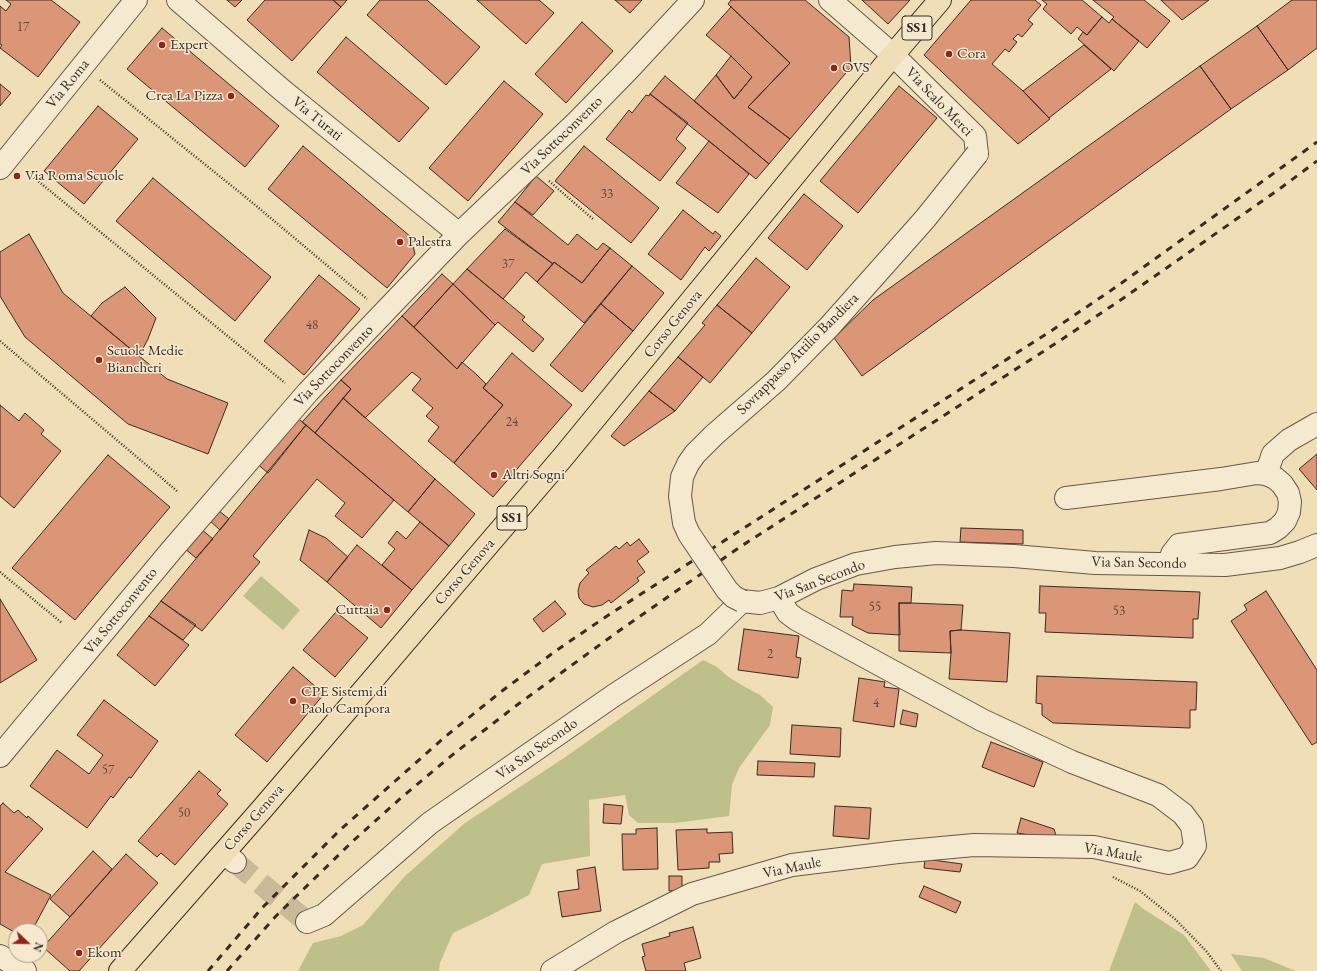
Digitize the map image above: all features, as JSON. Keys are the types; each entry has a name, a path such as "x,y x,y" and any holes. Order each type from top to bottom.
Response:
{"main road":[{"name":"SS1","path":"892,55 940,0"},
{"name":"Corso Genova","path":"120,971 230,857 563,458 892,55"}],"street":[{"name":"Via Roma","path":"4,163 136,0"},
{"name":"Via Turati","path":"178,0 282,90 459,234"},
{"name":"Via Sottoconvento","path":"0,756 69,675 165,557 302,398 459,234 532,166 627,71 693,0"},
{"name":"Via Scalo Merci","path":"830,0 892,55 975,136 977,154"},
{"name":"Sovrappasso Attilio Bandiera","path":"742,601 734,597 727,590 689,534 684,523 680,496 682,477 688,464 695,454 714,435 776,381 828,327 925,220 977,154"},
{"path":"1266,474 1273,454 1289,440 1317,424"},
{"path":"1066,498 1221,479 1257,473 1266,474 1275,478 1282,484 1288,493 1290,502 1289,512 1285,521 1270,533 1179,545 1172,554 1170,564"},
{"name":"Via San Secondo","path":"307,922 324,915 430,823 614,696 708,634 742,601 760,603 779,598 816,579 856,564 895,556 936,552 1014,556 1095,563 1225,565 1261,561 1294,554 1317,545"},
{"name":"Via Maule","path":"552,971 616,932 692,894 792,865 898,852 974,845 1094,847 1169,863 1187,858 1196,846 1192,826 1183,814 1158,795 1072,762 982,720 796,620 788,613 779,598"},
{"path":"0,956 25,971"}],"path":[{"path":"83,66 248,199 384,313"},
{"path":"4,163 302,398"},
{"path":"532,166 593,219"},
{"path":"0,341 177,491"},
{"path":"0,572 62,624"},
{"path":"1113,876 1140,891 1175,920 1207,952 1221,971"}],"green space":[{"path":"261,576 300,610 283,630 243,596"},
{"path":"703,660 717,667 730,678 760,695 773,707 770,725 739,768 732,785 729,816 675,823 638,823 629,815 625,795 589,800 590,856 542,864 529,895 453,933 440,963 439,971 298,971 313,943 341,936 363,925 405,876 465,823 564,758"},
{"path":"1135,902 1184,935 1211,971 1109,971"},
{"path":"1231,954 1264,958 1296,971 1242,971"}],"building":[{"path":"6,0 51,0 80,22 38,77 0,48 2,45 0,44 0,6 6,11 11,4"},
{"path":"227,0 242,0 235,7"},
{"path":"265,0 333,0 341,7 292,61 247,20"},
{"path":"333,0 347,0 341,7"},
{"path":"380,0 427,0 480,47 446,85 367,15"},
{"path":"477,0 539,0 554,13 526,44"},
{"path":"615,0 642,0 630,13"},
{"path":"731,0 805,0 849,37 851,67 790,139 748,107 790,63 728,4"},
{"path":"862,0 910,0 888,24"},
{"path":"971,0 1035,0 1041,5 1028,20 1033,24 1022,37 1018,34 1013,39 1017,42 1009,52 1005,49 992,64 1023,91 1050,119 1018,144 924,55"},
{"path":"1042,0 1082,0 1102,17 1087,35 1077,27 1071,34 1043,9 1047,4"},
{"path":"1093,0 1144,0 1170,21 1147,48 1112,19 1114,17"},
{"path":"1161,0 1209,0 1182,20"},
{"path":"1292,0 1317,0 1317,48 1288,70 1257,26"},
{"path":"731,7 790,63 748,107 790,139 769,164 694,101 716,75 734,99 752,77 731,56 706,35"},
{"path":"1102,17 1109,23 1112,19 1139,41 1114,71 1078,39 1083,32 1087,35"},
{"path":"582,22 613,51 566,103 535,74"},
{"path":"1257,26 1288,70 1231,109 1200,66"},
{"path":"162,28 279,126 245,167 127,69"},
{"path":"346,37 429,108 399,142 317,72"},
{"path":"1084,45 1111,69 1049,118 1023,91"},
{"path":"731,56 752,77 734,99 716,75"},
{"path":"1200,66 1231,109 862,376 834,338 873,300"},
{"path":"665,76 769,164 756,179 650,94"},
{"path":"504,81 543,114 468,201 429,168"},
{"path":"0,84 11,93 0,106"},
{"path":"899,86 937,118 858,213 820,181"},
{"path":"650,94 688,123 676,139 686,148 660,181 606,139 629,110 632,113 646,95 649,96"},
{"path":"98,106 138,139 84,204 44,171"},
{"path":"709,141 749,174 718,213 676,183"},
{"path":"303,146 411,237 415,254 387,288 268,189"},
{"path":"584,146 659,208 631,243 555,181"},
{"path":"536,176 554,191 533,215 515,202"},
{"path":"153,178 271,277 235,321 116,221"},
{"path":"804,194 843,226 807,270 768,238"},
{"path":"515,202 568,245 577,234 597,250 603,243 610,248 582,283 554,262 553,264 498,222"},
{"path":"683,210 713,234 715,231 721,236 709,251 705,247 681,280 648,254"},
{"path":"505,229 553,264 537,282 526,272 503,299 467,269"},
{"path":"29,234 63,293 167,379 228,403 208,454 128,424 25,337 0,296 0,252"},
{"path":"610,248 632,266 584,323 537,282 554,262 582,283"},
{"path":"756,258 790,287 752,333 717,305"},
{"path":"632,266 664,293 633,331 601,304"},
{"path":"467,269 525,317 522,320 544,339 533,352 498,322 495,325 453,284"},
{"path":"442,274 453,284 414,327 402,316"},
{"path":"319,275 360,309 304,375 264,341"},
{"path":"453,284 495,325 457,369 414,327"},
{"path":"125,287 156,318 148,339 139,356 91,316 102,303"},
{"path":"601,304 633,331 582,392 550,365"},
{"path":"717,305 752,333 710,383 678,357 705,325 702,323"},
{"path":"402,316 457,369 462,362 476,374 486,384 483,388 503,405 454,463 428,441 439,427 426,416 433,408 412,390 421,379 412,372 365,418 343,398 351,389 341,380"},
{"path":"512,353 572,405 493,497 454,463 503,405 483,388"},
{"path":"678,357 703,377 675,411 649,391"},
{"path":"341,380 351,389 315,433 302,422"},
{"path":"649,391 675,411 624,446 611,436"},
{"path":"343,398 435,479 408,512 315,433"},
{"path":"0,405 19,421 25,413 44,430 41,434 61,451 14,508 0,496"},
{"path":"294,415 306,425 268,473 255,462"},
{"path":"306,425 394,500 362,538 335,516 345,503 317,479 253,556 260,562 202,631 161,601"},
{"path":"1317,454 1317,490 1299,469"},
{"path":"108,455 170,507 75,620 12,568"},
{"path":"435,479 475,514 449,546 408,512"},
{"path":"218,510 229,519 220,530 209,520"},
{"path":"420,522 449,546 412,590 382,565 395,549 388,543 397,531 406,539"},
{"path":"961,528 1023,530 1023,544 960,542"},
{"path":"201,529 213,539 196,558 184,548"},
{"path":"309,530 326,538 348,557 327,582 300,560"},
{"path":"639,539 649,552 637,561 645,572 637,578 639,581 611,603 609,600 602,605 593,607 584,604 579,598 578,591 580,583 589,573 586,570 616,546 619,549 627,542 630,546"},
{"path":"357,545 412,590 381,628 327,582"},
{"path":"854,584 912,587 911,603 899,603 900,635 868,633 852,625 853,617 840,617 842,590 853,591"},
{"path":"1040,586 1200,592 1198,619 1193,619 1193,638 1045,632 1046,613 1039,613"},
{"path":"1266,591 1317,670 1317,742 1312,745 1231,621 1247,610 1244,605"},
{"path":"0,599 37,660 0,683"},
{"path":"161,601 196,625 183,640 149,616"},
{"path":"555,601 566,614 543,632 533,619"},
{"path":"899,603 963,605 961,630 950,631 951,653 899,651"},
{"path":"336,612 368,638 335,677 303,650"},
{"path":"149,616 189,645 155,686 117,655"},
{"path":"744,629 799,636 796,657 801,658 798,678 738,670"},
{"path":"961,630 1010,633 1007,682 949,679 951,653 950,631"},
{"path":"293,667 324,694 267,762 235,735"},
{"path":"1037,676 1197,682 1196,710 1190,710 1190,728 1053,723 1042,715 1042,704 1036,703"},
{"path":"859,678 885,682 884,687 899,689 894,727 853,721"},
{"path":"104,700 158,741 131,778 129,777 113,798 111,796 87,828 30,786 57,750 89,774 103,755 77,735"},
{"path":"903,710 918,714 916,727 900,724"},
{"path":"792,725 841,728 840,757 790,754"},
{"path":"991,742 1043,762 1034,787 982,767"},
{"path":"758,761 815,763 814,777 757,775"},
{"path":"199,771 221,790 217,794 228,804 175,865 161,853 157,857 138,841"},
{"path":"3,803 14,813 18,810 27,818 28,816 43,829 5,872 51,895 36,923 8,923 8,928 0,924 0,806"},
{"path":"604,804 623,806 621,824 603,823"},
{"path":"835,806 871,808 869,839 833,836"},
{"path":"1021,818 1054,829 1057,839 1017,833"},
{"path":"657,828 658,869 623,870 622,834 636,834 636,829"},
{"path":"707,829 707,833 732,832 733,853 719,854 720,862 709,862 709,868 678,870 676,830"},
{"path":"93,851 112,869 70,917 50,899"},
{"path":"126,854 158,883 79,971 70,971 48,951 48,941"},
{"path":"925,859 962,864 960,872 924,868"},
{"path":"595,867 601,911 562,917 558,892 579,889 577,870"},
{"path":"669,876 682,876 682,890 669,891"},
{"path":"924,886 961,902 956,913 919,897"},
{"path":"693,927 701,958 684,963 686,971 646,971 642,957 645,956 642,944 670,936 669,933"}],"tunnel":[{"path":"235,862 307,922"}],"railway":[{"path":"208,971 263,907 340,830 446,736 502,691 557,650 610,614 1054,329 1116,287 1317,142"},
{"path":"227,971 276,916 353,841 402,797 456,752 517,705 623,628 740,547 1061,340 1125,297 1317,161"}],"place":[{"name":"Expert","path":"162,45"},
{"name":"Cora","path":"949,54"},
{"name":"OVS","path":"834,68"},
{"name":"Crea La Pizza","path":"231,96"},
{"name":"Via Roma Scuole","path":"17,176"},
{"name":"Palestra","path":"400,242"},
{"name":"Scuole Medie Biancheri","path":"99,360"},
{"name":"Altri Sogni","path":"494,475"},
{"name":"Cuttaia","path":"387,610"},
{"name":"CPE Sistemi di Paolo Campora","path":"293,701"},
{"name":"Ekom","path":"79,953"}]}
